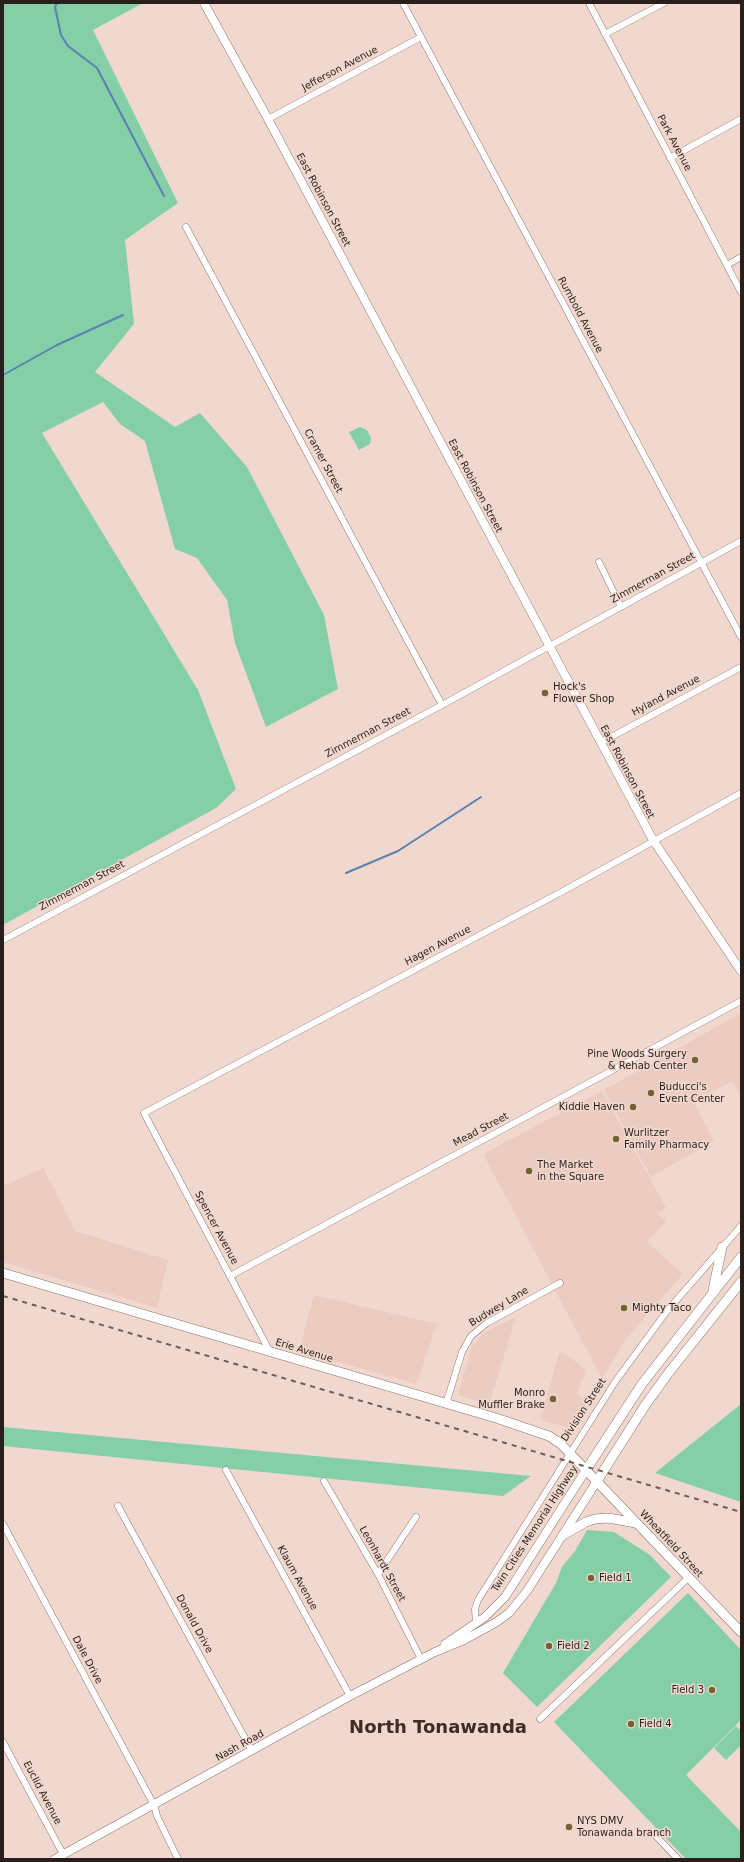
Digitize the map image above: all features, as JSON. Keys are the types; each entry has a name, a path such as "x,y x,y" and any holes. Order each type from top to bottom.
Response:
{"main road":[{"path":"712,1294 722,1247"},
{"name":"Twin Cities Memorial Highway","path":"586,1470 642,1384 741,1258"},
{"name":"Erie Avenue","path":"3,1273 549,1436 562,1444 586,1470"},
{"path":"597,1481 646,1404 670,1371 741,1282"},
{"name":"Wheatfield Street","path":"586,1470 741,1632"},
{"path":"563,1535 586,1522 595,1519 608,1518 636,1523"}],"street":[{"name":"East Robinson Street","path":"204,3 268,119 653,840 741,971"},
{"name":"Rumbold Avenue","path":"403,3 741,637"},
{"name":"Park Avenue","path":"589,3 741,292"},
{"path":"605,34 664,3"},
{"name":"Jefferson Avenue","path":"268,119 421,37"},
{"path":"670,158 741,119"},
{"name":"Cramer Street","path":"186,227 442,705"},
{"path":"727,265 741,257"},
{"name":"Zimmerman Street","path":"3,940 442,705 741,541"},
{"path":"599,562 621,607"},
{"name":"Hyland Avenue","path":"600,743 741,667"},
{"name":"Hagen Avenue","path":"144,1113 565,890 653,840 741,793"},
{"name":"Mead Street","path":"230,1276 741,1001"},
{"name":"Spencer Avenue","path":"144,1113 270,1352"},
{"name":"Division Street","path":"476,1623 475,1609 478,1600 570,1452 641,1344 676,1300 741,1226"},
{"name":"Budwey Lane","path":"446,1404 462,1352 471,1336 487,1323 560,1283"},
{"name":"Klaum Avenue","path":"226,1470 350,1696"},
{"name":"Twin Cities Memorial Highway","path":"435,1652 495,1608 511,1588 586,1470"},
{"name":"Leonhardt Street","path":"324,1481 378,1574 421,1659"},
{"path":"435,1652 464,1640 495,1623 509,1613 527,1591 597,1481"},
{"name":"Donald Drive","path":"118,1506 252,1750"},
{"path":"378,1574 416,1517"},
{"name":"Dale Drive","path":"3,1524 154,1805 157,1816 178,1859"},
{"path":"540,1719 688,1578"},
{"name":"Nash Road","path":"55,1859 350,1696 435,1652"},
{"name":"Euclid Avenue","path":"3,1742 63,1854"},
{"path":"656,1836 678,1859"}],"shaded area":[{"path":"741,1013 741,1097 732,1081 694,1102 714,1141 651,1177 604,1090"},
{"path":"602,1091 666,1208 657,1213 666,1221 647,1242 683,1274 626,1339 602,1379 483,1154"},
{"path":"43,1168 76,1231 168,1260 157,1308 3,1262 3,1186"},
{"path":"314,1295 437,1324 417,1384 299,1351"},
{"path":"516,1317 489,1405 458,1395 471,1348 483,1333"},
{"path":"560,1350 586,1370 577,1394 587,1403 570,1428 540,1420"}],"green space":[{"path":"3,3 143,3 93,30 178,203 125,240 134,324 95,372 175,427 200,413 247,467 324,615 338,689 266,727 235,643 227,600 197,558 175,549 145,441 120,424 103,402 42,433 198,690 236,789 216,808 3,925"},
{"path":"360,427 367,430 371,438 370,444 359,450 349,432"},
{"path":"741,1404 741,1502 655,1473"},
{"path":"3,1427 531,1476 503,1496 3,1446"},
{"path":"587,1530 614,1532 650,1555 671,1577 537,1707 503,1673 556,1583 562,1567 575,1551"},
{"path":"688,1593 741,1650 741,1720 686,1775 741,1832 741,1859 686,1859 554,1722"},
{"path":"736,1726 741,1731 741,1745 726,1760 714,1748"}],"waterway":[{"path":"57,3 55,7 61,35 68,46 97,68 164,196"},
{"path":"3,375 57,345 123,315"},
{"path":"346,873 398,851 481,797"}],"railway":[{"path":"3,1296 741,1512"}],"place":[{"name":"Hock's Flower Shop","path":"545,693"},
{"name":"Pine Woods Surgery & Rehab Center","path":"695,1060"},
{"name":"Buducci's Event Center","path":"651,1093"},
{"name":"Kiddie Haven","path":"633,1107"},
{"name":"Wurlitzer Family Pharmacy","path":"616,1139"},
{"name":"The Market in the Square","path":"529,1171"},
{"name":"Mighty Taco","path":"624,1308"},
{"name":"Monro Muffler Brake","path":"553,1399"},
{"name":"Field 1","path":"591,1578"},
{"name":"Field 2","path":"549,1646"},
{"name":"Field 3","path":"712,1690"},
{"name":"Field 4","path":"631,1724"},
{"name":"NYS DMV Tonawanda branch","path":"569,1827"}],"district":[{"name":"North Tonawanda","path":"438,1728"}]}
